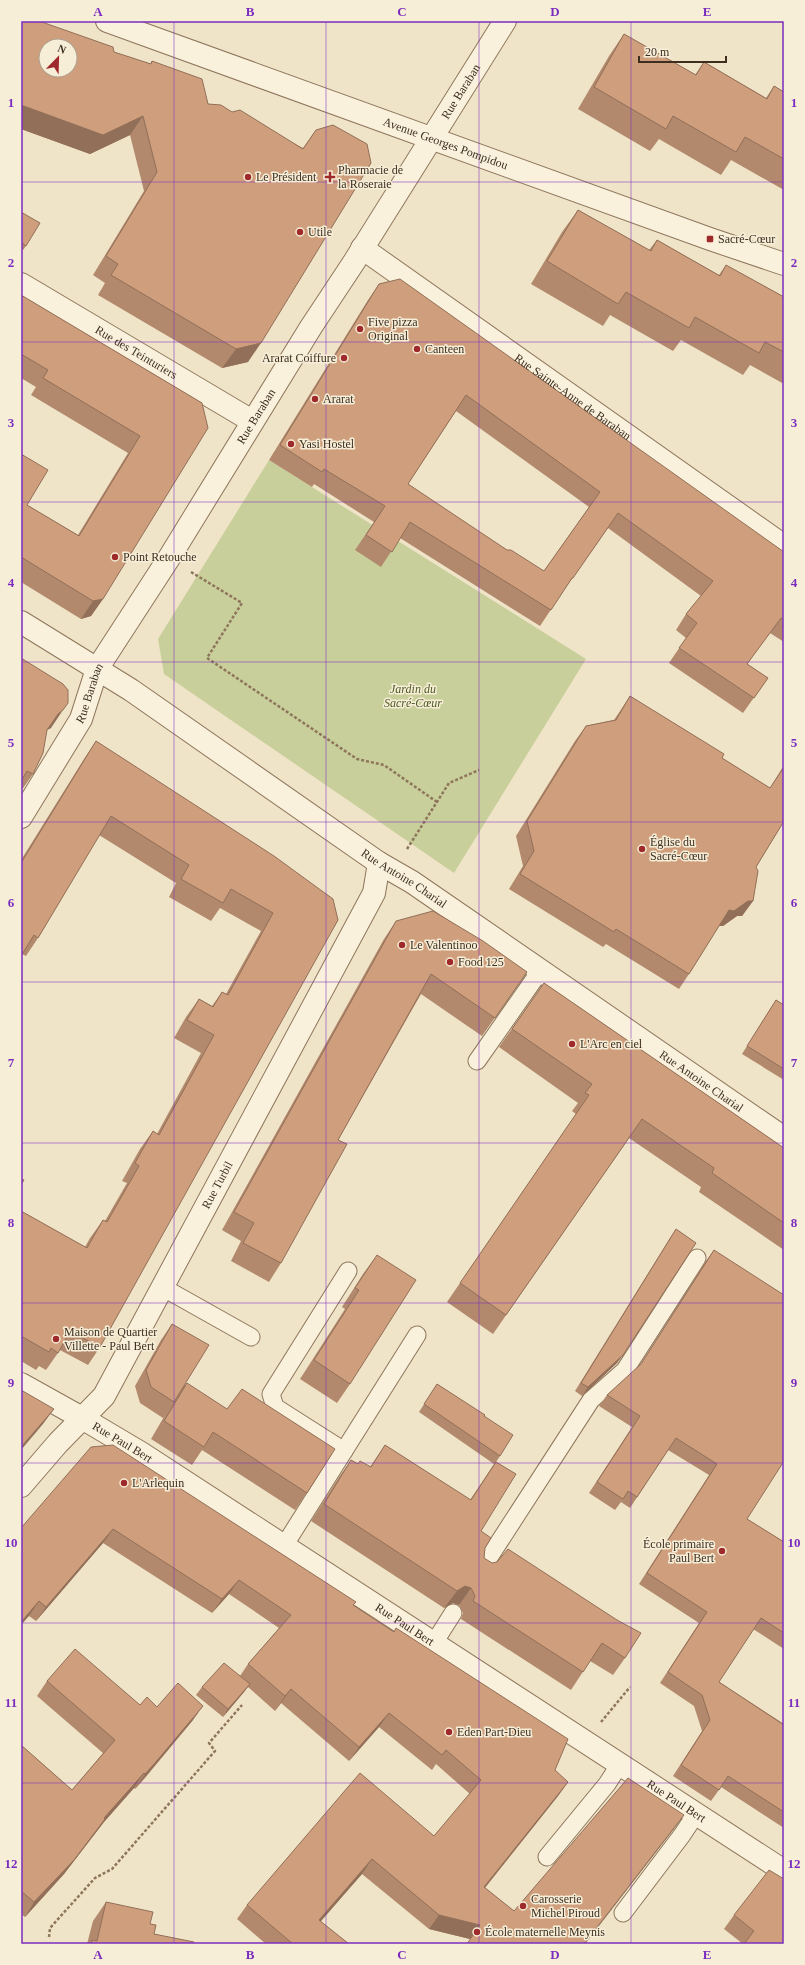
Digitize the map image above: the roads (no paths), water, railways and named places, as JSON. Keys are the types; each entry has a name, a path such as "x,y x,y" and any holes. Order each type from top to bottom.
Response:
{"street":[{"name":"Avenue Georges Pompidou","path":"107,21 702,237 784,264"},
{"name":"Rue Baraban","path":"21,817 81,719 97,669 169,558 252,421 505,21"},
{"name":"Rue Sainte-Anne de Baraban","path":"362,248 784,546"},
{"name":"Rue des Teinturiers","path":"21,284 252,421"},
{"name":"Rue Antoine Charial","path":"21,622 131,690 380,863 412,882 784,1138"},
{"name":"Rue Turbil","path":"21,1486 82,1418 104,1396 374,894 380,863"},
{"name":"Rue Paul Bert","path":"21,1384 141,1453 784,1871"}],"lane":[{"path":"477,1061 540,971"},
{"path":"481,1570 591,1400 625,1370 696,1258"},
{"path":"344,1450 275,1407 271,1394 348,1271"},
{"path":"162,1287 251,1337"},
{"path":"284,1546 417,1335"},
{"path":"434,1643 453,1613"},
{"path":"547,1857 607,1784 620,1764"},
{"path":"623,1913 696,1814"}],"place":[{"name":"Le Président","path":"248,177"},
{"name":"Pharmacie de la Roseraie","path":"330,177"},
{"name":"Utile","path":"300,232"},
{"name":"Sacré-Cœur","path":"710,239"},
{"name":"Five pizza Original","path":"360,329"},
{"name":"Canteen","path":"417,349"},
{"name":"Ararat Coiffure","path":"344,358"},
{"name":"Ararat","path":"315,399"},
{"name":"Yasi Hostel","path":"291,444"},
{"name":"Point Retouche","path":"115,557"},
{"name":"Église du Sacré-Cœur","path":"642,849"},
{"name":"Le Valentinoo","path":"402,945"},
{"name":"Food 125","path":"450,962"},
{"name":"L'Arc en ciel","path":"572,1044"},
{"name":"Maison de Quartier Villette - Paul Bert","path":"56,1339"},
{"name":"L'Arlequin","path":"124,1483"},
{"name":"École primaire Paul Bert","path":"722,1551"},
{"name":"Eden Part-Dieu","path":"449,1732"},
{"name":"Carosserie Michel Piroud","path":"523,1906"},
{"name":"École maternelle Meynis","path":"477,1932"}],"park label":[{"name":"Jardin du Sacré-Cœur","path":"413,696"}]}
